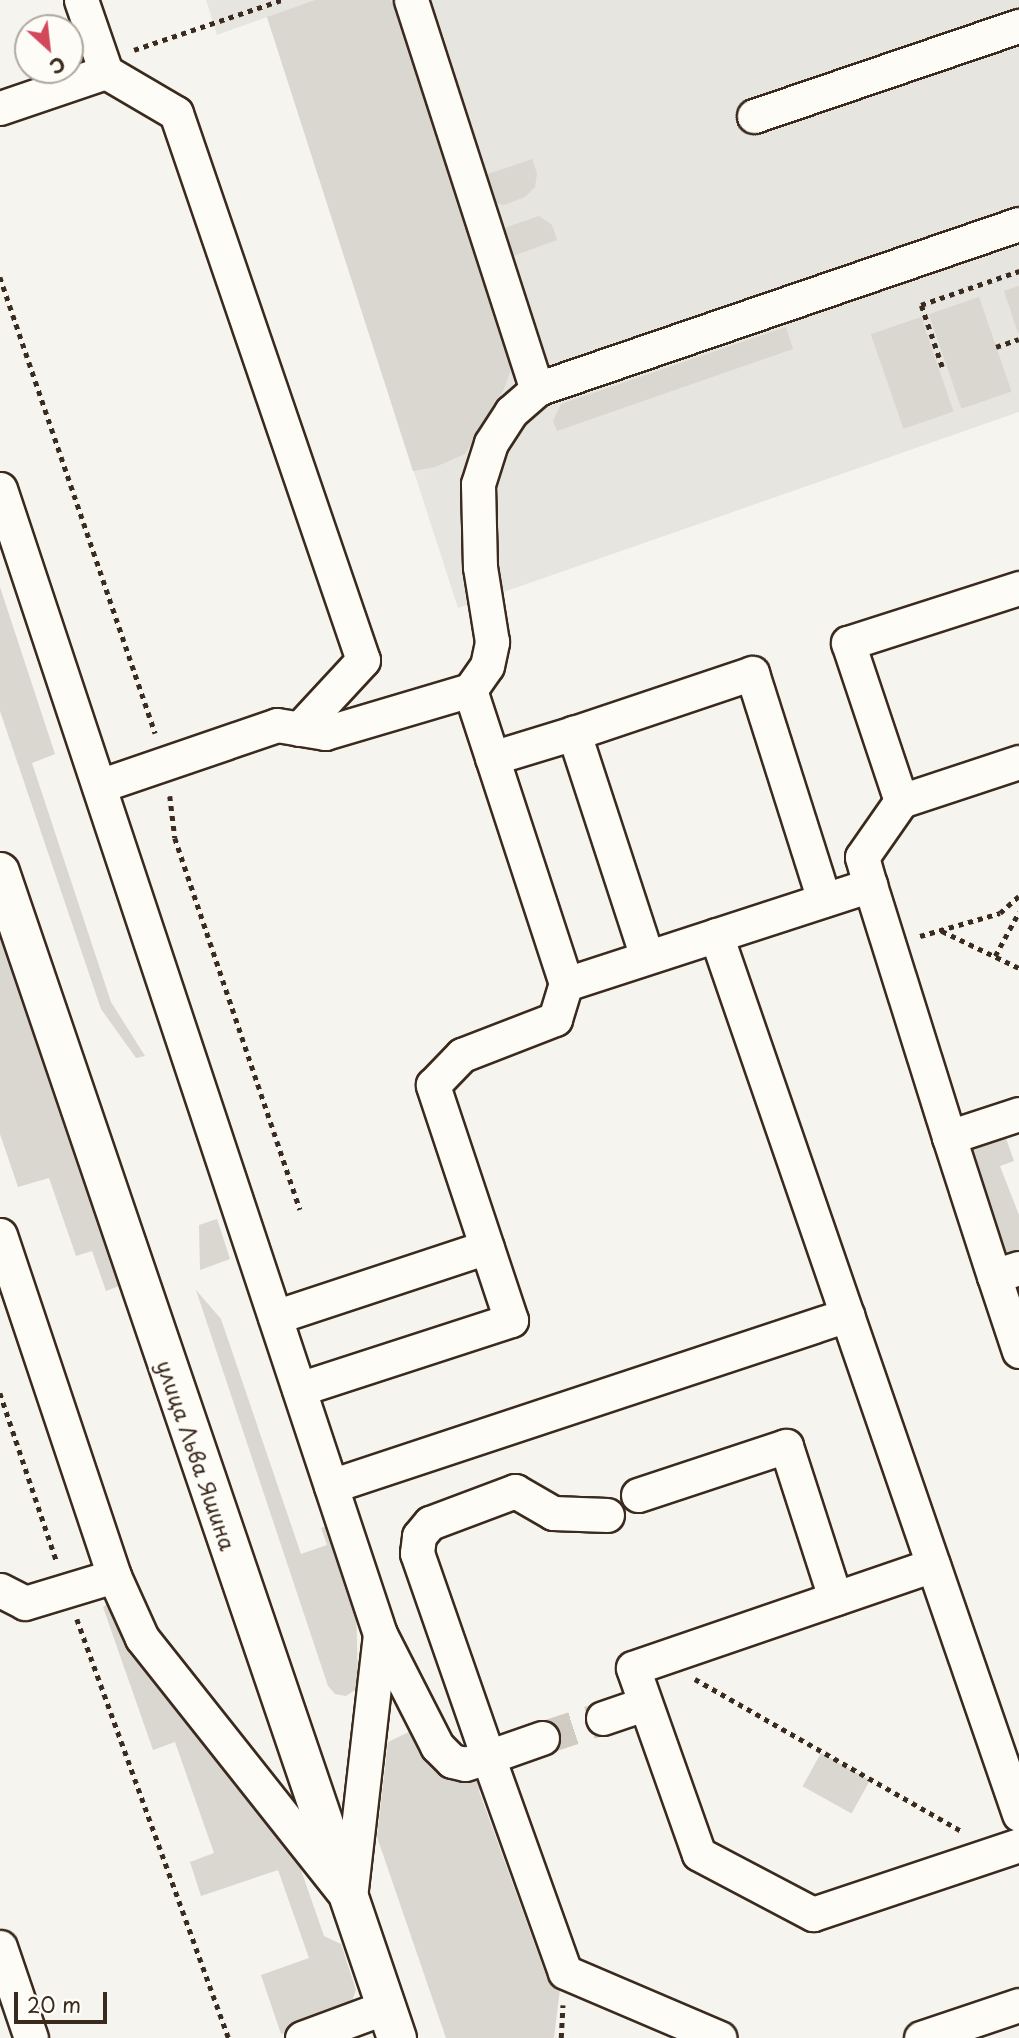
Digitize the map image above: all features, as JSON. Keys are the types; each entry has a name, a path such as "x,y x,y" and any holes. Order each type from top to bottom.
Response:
{"main road":[{"name":"улица Льва Яшина","path":"0,872 391,2022"}],"street":[{"path":"82,0 104,66 176,113 363,660 299,729"},
{"path":"411,0 537,388"},
{"path":"754,116 1019,26"},
{"path":"0,108 104,66"},
{"path":"99,786 277,725 325,733 470,691 487,666 492,642 480,567 478,484 491,443 511,412 537,388 1019,224"},
{"path":"0,489 380,1634 437,1746 452,1761 465,1764 542,1738"},
{"path":"901,801 848,643 1019,588"},
{"path":"492,758 752,673 824,900"},
{"path":"299,1389 511,1320 433,1085 462,1055 555,1019 566,984 470,691"},
{"path":"574,733 647,957"},
{"path":"1019,762 901,801 862,858 949,1137 1006,1272 1019,1351"},
{"path":"566,984 870,885"},
{"path":"716,935 1019,1814"},
{"path":"949,1137 1019,1114"},
{"path":"0,1235 114,1576 142,1638 350,1900"},
{"path":"275,1317 487,1247"},
{"path":"331,1486 847,1315"},
{"path":"638,1495 786,1446 835,1598"},
{"path":"607,1515 553,1513 515,1491 430,1523 419,1536 417,1553 565,1972 720,2038"},
{"path":"933,1566 633,1668 699,1854 813,1914 1009,1849"},
{"path":"0,1590 25,1603 114,1576"},
{"path":"350,1900 380,1634"},
{"path":"603,1718 644,1703"},
{"path":"0,1947 31,2038"},
{"path":"920,2038 1019,2005"},
{"path":"302,2038 391,2022"}],"path":[{"path":"104,66 282,0"},
{"path":"942,367 921,305 1019,271"},
{"path":"996,347 1019,339"},
{"path":"889,944 1000,913 1019,895"},
{"path":"995,957 1019,912"},
{"path":"942,931 1019,968"},
{"path":"0,1394 67,1590 229,2038"},
{"path":"660,1659 1009,1849"}],"shaded area":[{"path":"206,0 1019,0 1019,412 458,608 267,17 217,35"},
{"path":"315,0 390,0 396,9 510,355 510,372 504,389 465,454 435,467 413,471 267,17"},
{"path":"532,159 537,173 535,187 525,197 504,205 495,203 485,175"},
{"path":"539,216 552,225 557,240 513,256 504,232 507,227"},
{"path":"1019,286 1019,332 1018,333 1004,291"},
{"path":"979,297 1012,392 961,409 929,314"},
{"path":"921,317 954,412 903,429 871,334"},
{"path":"786,327 793,349 557,431 553,421 561,404"},
{"path":"0,587 55,754 32,763 111,1002 145,1056 136,1058 101,1009 0,711"},
{"path":"0,933 119,1286 106,1291 92,1251 76,1256 49,1178 18,1187 0,1134"},
{"path":"1000,1121 1014,1161 1000,1166 1019,1215 1019,1268 994,1276 949,1137"},
{"path":"217,1219 230,1259 200,1270 199,1225"},
{"path":"196,1290 221,1319 301,1554 327,1545 321,1528 333,1524 355,1565 358,1683 355,1690 346,1696 335,1694 328,1686"},
{"path":"110,1602 307,1859 301,1870 324,1936 341,1944 356,1990 351,2004 341,2012 281,2034 261,1975 309,1958 278,1870 201,1896 190,1862 214,1853 175,1742 153,1750 103,1607"},
{"path":"417,1728 491,1781 479,1791 548,1981 561,1981 554,2038 446,2038 377,1837 388,1742"},
{"path":"821,1753 870,1780 852,1813 803,1786"}],"tunnel":[{"path":"542,1738 603,1718"}]}
